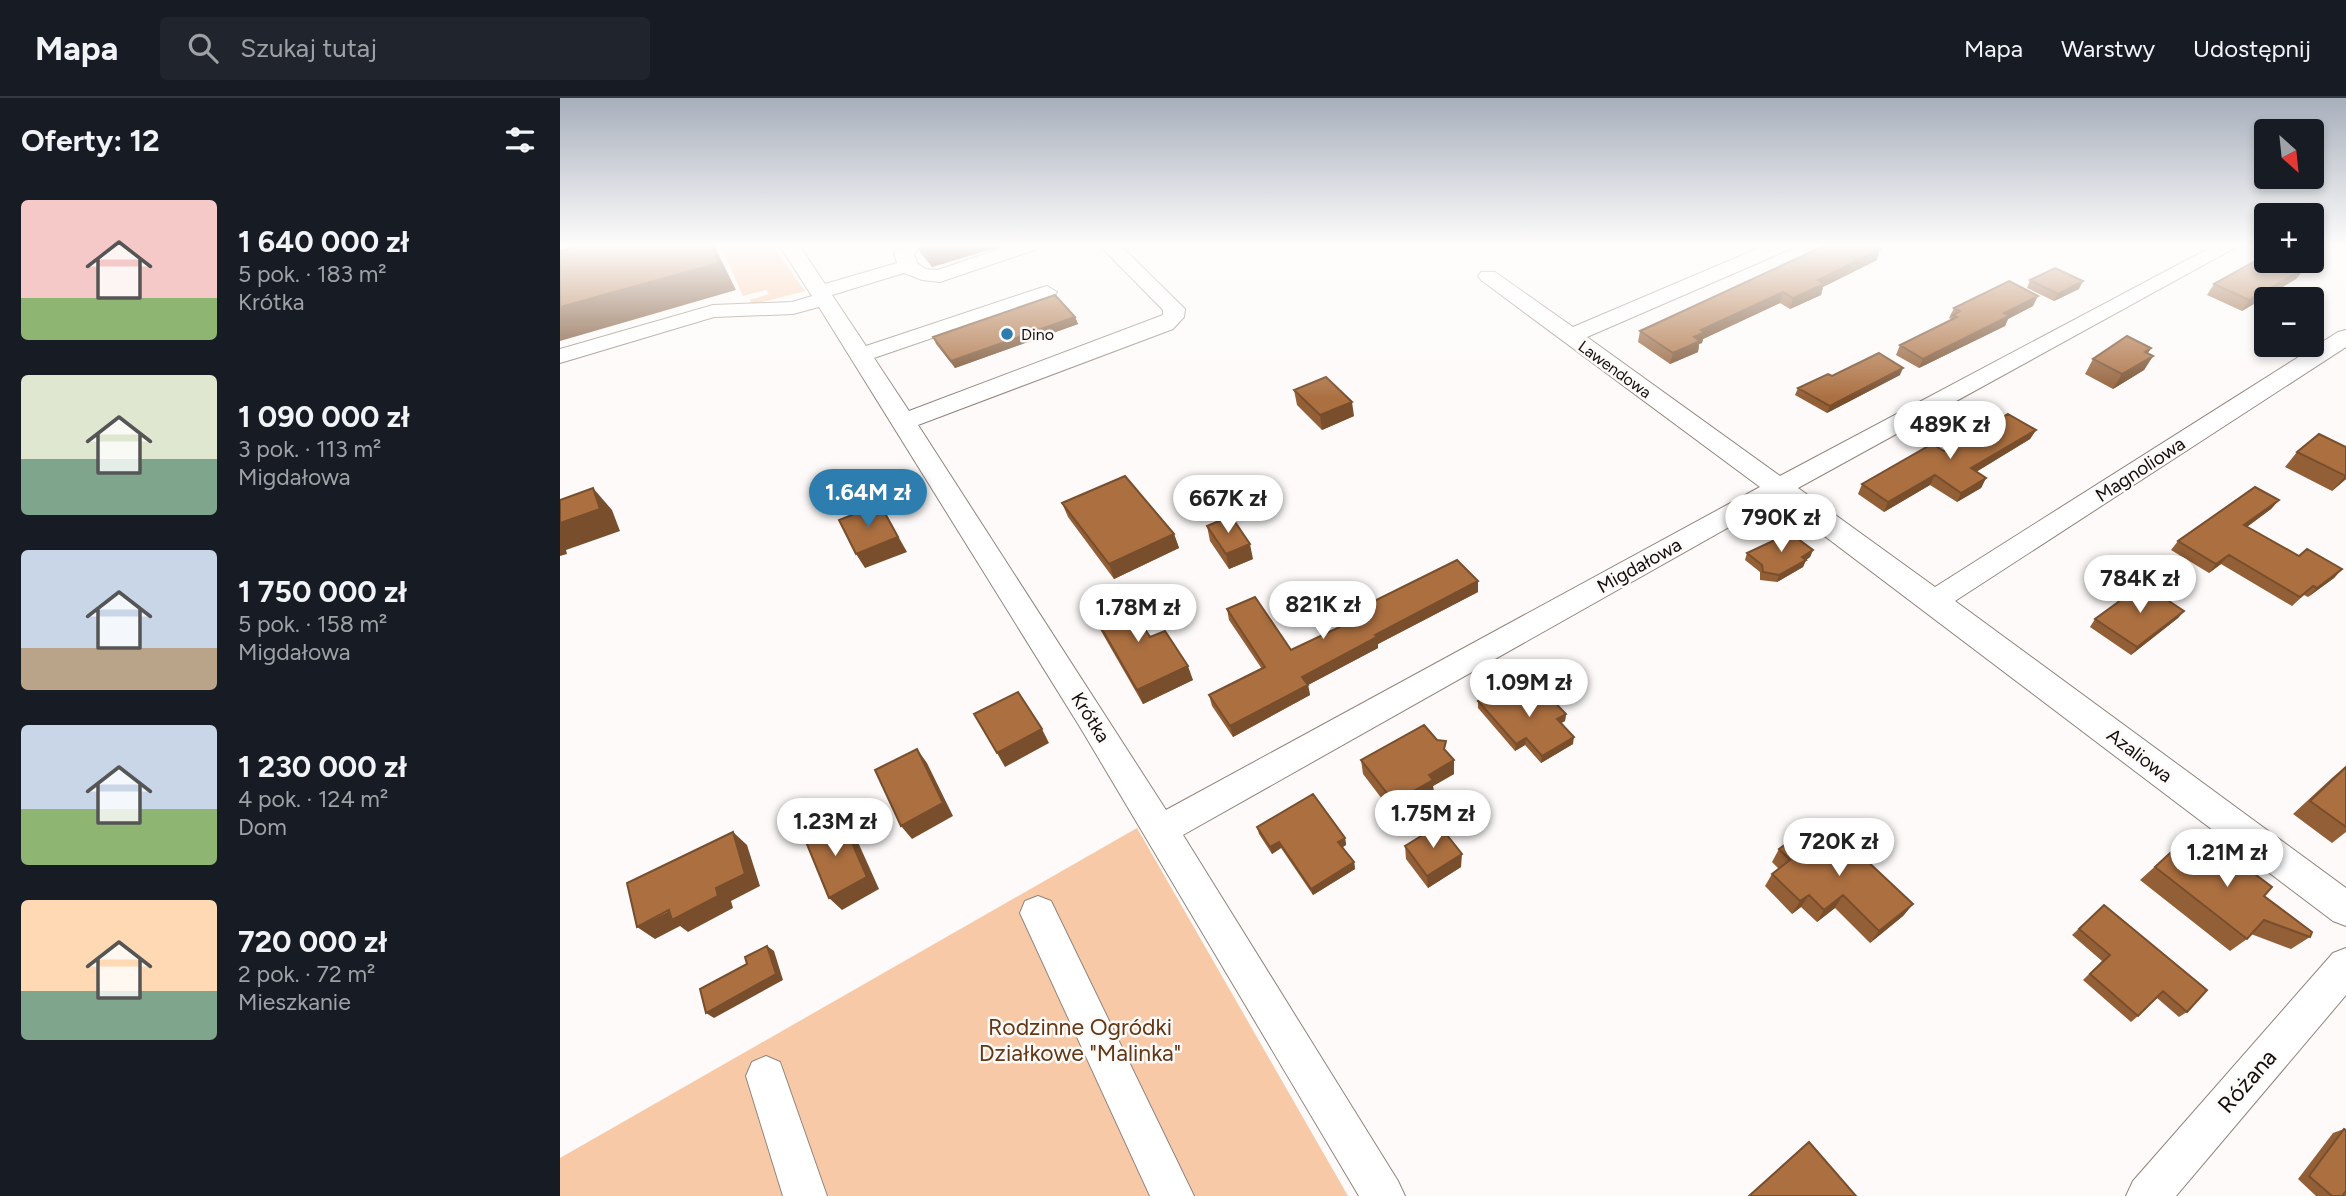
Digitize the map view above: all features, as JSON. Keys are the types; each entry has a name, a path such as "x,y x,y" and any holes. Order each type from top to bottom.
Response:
{"street":[{"path":"560,356 713,311 793,308 821,296"},
{"name":"Krótka","path":"822,296 905,421 1161,830 1383,1196"},
{"path":"862,355 1035,296"},
{"path":"905,421 1165,324 1173,317 1174,309 1161,296"},
{"path":"1516,296 1571,336"},
{"name":"Lawendowa","path":"1571,336 1664,296"},
{"name":"Migdałowa","path":"1161,830 1778,488 2135,296"},
{"name":"Lawendowa","path":"1571,336 1934,601"},
{"name":"Magnoliowa","path":"1934,601 2346,337"},
{"name":"Azaliowa","path":"1934,601 2346,909"},
{"path":"1038,913 1172,1196"},
{"name":"Różana","path":"2148,1196 2346,966"},
{"path":"766,1076 805,1196"}],"green space":[{"path":"762,296 785,296 751,305 750,300"},
{"name":"Rodzinne Ogródki Działkowe \"Malinka\"","path":"1137,828 1348,1196 560,1196 560,1158"}],"building":[{"path":"560,296 599,296 560,307"},
{"name":"Dino","path":"1051,296 1056,296 1075,317 951,361 933,337"},
{"path":"1715,296 1774,296 1701,330 1705,332 1694,337 1700,341 1673,353 1640,331"},
{"path":"1978,296 2038,296 2004,313 2009,316 1923,359 1900,345 1957,317 1953,315 1960,311 1954,308"},
{"path":"2127,336 2151,348 2145,352 2153,356 2122,374 2093,359"},
{"path":"1879,353 1903,368 1830,406 1798,388 1828,374 1832,376"},
{"path":"1326,377 1352,402 1320,415 1294,390"},
{"path":"2008,414 2036,430 1971,468 1986,478 1961,493 1935,475 1888,502 1862,484 1932,444 1944,451"},
{"path":"2319,434 2346,447 2346,476 2297,452"},
{"path":"1125,476 1174,534 1109,564 1062,503"},
{"path":"2255,487 2279,500 2244,525 2299,556 2307,549 2342,569 2300,597 2229,555 2216,564 2178,541"},
{"path":"593,488 600,509 560,523 560,500"},
{"path":"880,504 898,537 856,554 839,520"},
{"path":"1231,516 1250,544 1226,554 1207,526"},
{"path":"1790,533 1813,550 1802,557 1806,560 1779,575 1763,572 1762,565 1747,553"},
{"path":"1457,560 1478,581 1302,677 1308,685 1230,726 1209,695 1265,667 1227,609 1255,597 1291,650 1346,624 1343,621 1360,611 1358,609"},
{"path":"2143,584 2184,611 2137,647 2095,619"},
{"path":"1125,596 1150,637 1165,631 1188,666 1137,690 1091,610"},
{"path":"1503,687 1516,701 1540,687 1566,714 1557,719 1574,737 1542,756 1526,738 1516,744 1478,701"},
{"path":"1018,692 1042,729 997,753 974,714"},
{"path":"1424,725 1437,740 1446,741 1444,749 1454,760 1429,775 1433,780 1394,802 1361,760"},
{"path":"917,749 943,803 901,826 875,770"},
{"path":"2346,767 2346,827 2310,801"},
{"path":"1313,794 1345,838 1338,842 1354,862 1311,889 1279,842 1270,847 1257,827"},
{"path":"841,818 867,877 829,898 804,837"},
{"path":"1439,825 1462,854 1427,876 1405,846"},
{"path":"1810,826 1828,843 1848,843 1913,904 1879,931 1843,895 1824,910 1809,895 1800,901 1772,874 1790,860 1779,849"},
{"path":"733,832 745,874 716,888 718,896 672,920 669,910 637,927 627,883"},
{"path":"2182,842 2202,857 2215,844 2272,887 2264,896 2312,932 2310,937 2264,920 2247,939 2155,867"},
{"path":"2104,905 2207,990 2187,1012 2163,991 2138,1016 2090,974 2110,955 2079,929"},
{"path":"767,946 776,974 706,1013 700,989 747,964 745,957"},
{"path":"2344,1129 2346,1191 2342,1196 2332,1196 2309,1176"},
{"path":"1809,1142 1856,1196 1749,1196"}],"place":[{"name":"Dino","path":"1007,334"}]}
